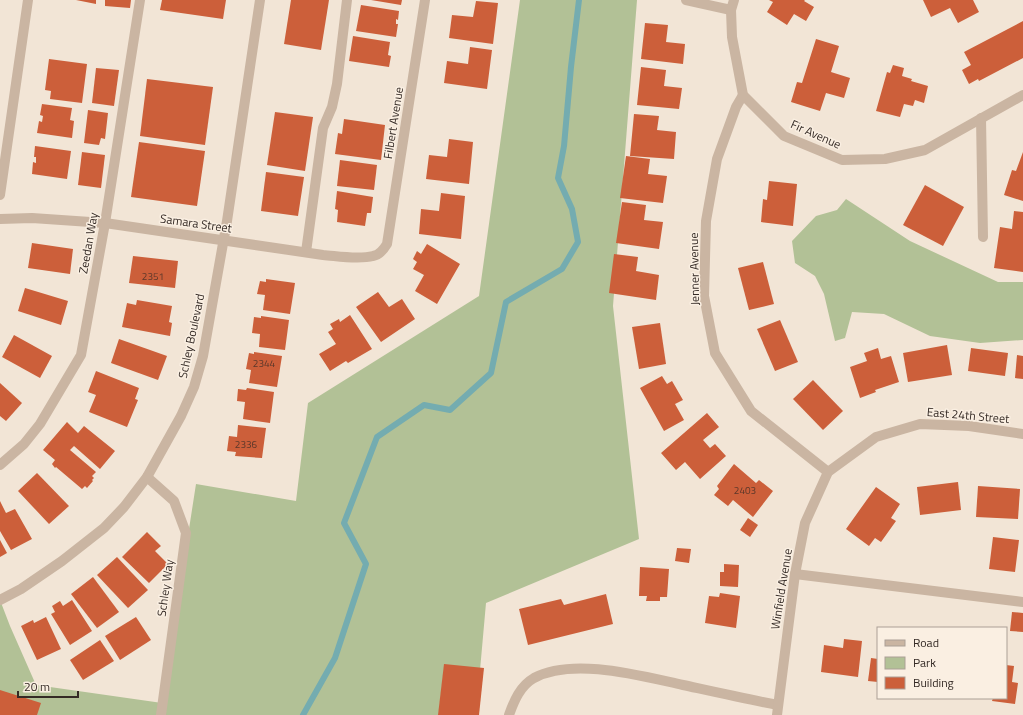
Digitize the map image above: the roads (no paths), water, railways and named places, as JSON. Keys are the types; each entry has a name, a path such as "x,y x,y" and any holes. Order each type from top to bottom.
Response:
{"street":[{"path":"0,195 28,0"},
{"name":"Zeedan Way","path":"0,465 24,444 40,424 81,355 105,223 140,0"},
{"name":"Schley Boulevard","path":"0,600 21,589 85,544 104,528 124,507 147,477 181,416 194,387 203,356 224,240 260,0"},
{"path":"306,252 323,128 332,107 337,84 346,0"},
{"name":"Filbert Avenue","path":"384,248 387,244 425,0"},
{"path":"686,0 731,10"},
{"path":"734,0 731,10 732,37 743,95"},
{"name":"Fir Avenue","path":"743,95 784,136 842,160 885,159 925,150 1023,95"},
{"name":"Jenner Avenue","path":"743,95 736,107 717,159 706,221 704,296 714,353 751,411 828,472"},
{"path":"981,118 983,236"},
{"name":"Samara Street","path":"0,219 32,218 105,223 306,252 352,257 373,256 384,248"},
{"name":"East 24th Street","path":"828,472 876,437 920,424 969,426 1023,434"},
{"name":"Winfield Avenue","path":"778,710 795,574 805,524 828,472"},
{"name":"Schley Way","path":"147,477 174,501 186,533 160,715"},
{"path":"795,574 1023,602"},
{"path":"509,715 518,692 533,678 553,671 574,668 617,671 778,710"}],"waterway":[{"path":"303,715 335,658 366,564 344,523 377,437 424,405 450,410 491,373 506,302 562,269 578,242 572,209 558,178 564,146 579,0"}]}
